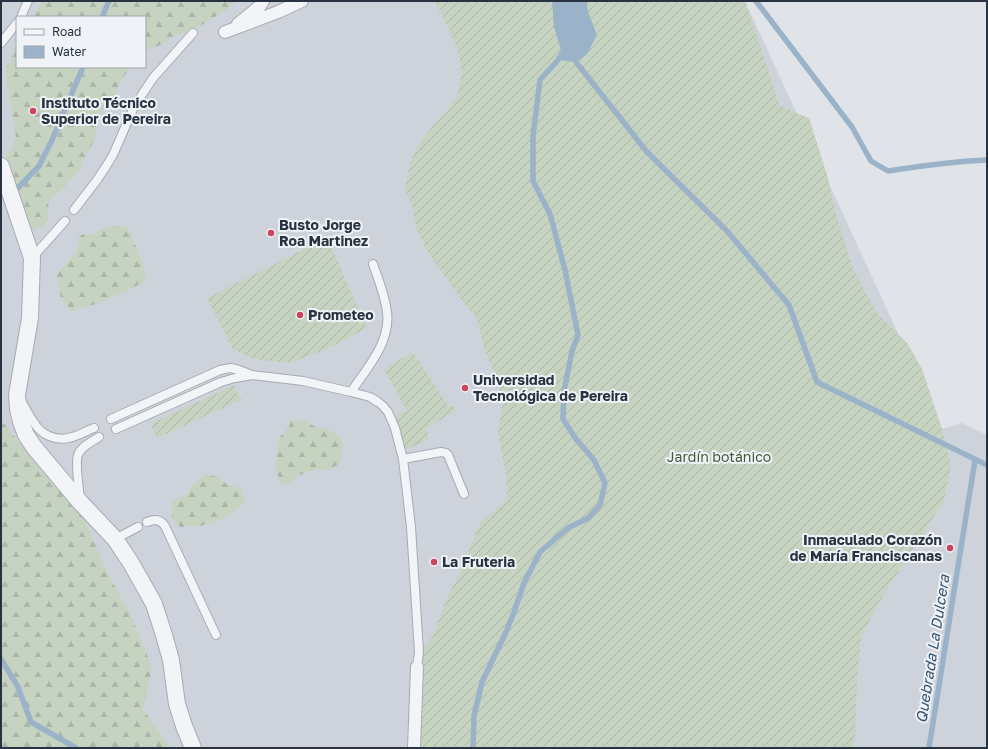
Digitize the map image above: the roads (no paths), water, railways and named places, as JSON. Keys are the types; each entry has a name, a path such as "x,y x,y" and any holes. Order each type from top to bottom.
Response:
{"street":[{"path":"263,1 260,6 241,22 225,32 278,12 302,1"},
{"path":"1,166 32,258 30,318 17,395 21,422 26,435 49,466 115,539 131,563 154,604 171,660 177,704 193,748"},
{"path":"414,748 417,667"}],"lane":[{"path":"21,16 28,1"},
{"path":"1,43 16,24"},
{"path":"74,210 105,168 113,154 133,109 144,90 193,33"},
{"path":"32,258 65,221"},
{"path":"351,392 376,354 382,343 387,327 387,312 373,264"},
{"path":"111,419 220,370 231,368 252,375 303,380 370,397 378,402 388,412 395,428 403,459 411,527 419,652 417,667"},
{"path":"116,429 221,382 252,375"},
{"path":"17,395 35,424 39,429 48,435 57,438 67,438 94,428"},
{"path":"80,502 77,462 78,456 82,449 99,437"},
{"path":"403,459 441,452 446,453 450,458 464,494"},
{"path":"147,522 155,519 162,522 165,526 216,635"},
{"path":"115,539 138,527"}],"water":[{"path":"552,1 587,1 588,12 597,35 587,54 576,62 558,60 561,50 554,27"}],"waterway":[{"path":"102,16 109,1"},
{"path":"756,1 852,127 871,161 888,171 987,160"},
{"path":"473,748 474,716 482,682 506,632 524,583 540,552 568,528 588,518 600,505 605,483 594,460 576,439 563,419 564,391 572,351 578,335 565,270 550,214 533,181 533,136 540,80 558,60 562,53"},
{"path":"574,55 576,62 647,152 727,231 789,305 817,382 987,465"},
{"path":"13,193 39,166 52,140 83,68"},
{"name":"Quebrada La Dulcera","path":"929,748 975,460"},
{"name":"Quebrada La Dulcera","path":"1,659 18,687 31,722 76,748"}],"place":[{"name":"Instituto Técnico Superior de Pereira","path":"33,111"},
{"name":"Busto Jorge Roa Martinez","path":"271,233"},
{"name":"Prometeo","path":"300,315"},
{"name":"Universidad Tecnológica de Pereira","path":"465,388"},
{"name":"Inmaculado Corazón de María Franciscanas","path":"950,548"},
{"name":"La Fruteria","path":"434,562"}],"park label":[{"name":"Jardín botánico","path":"719,457"}]}
